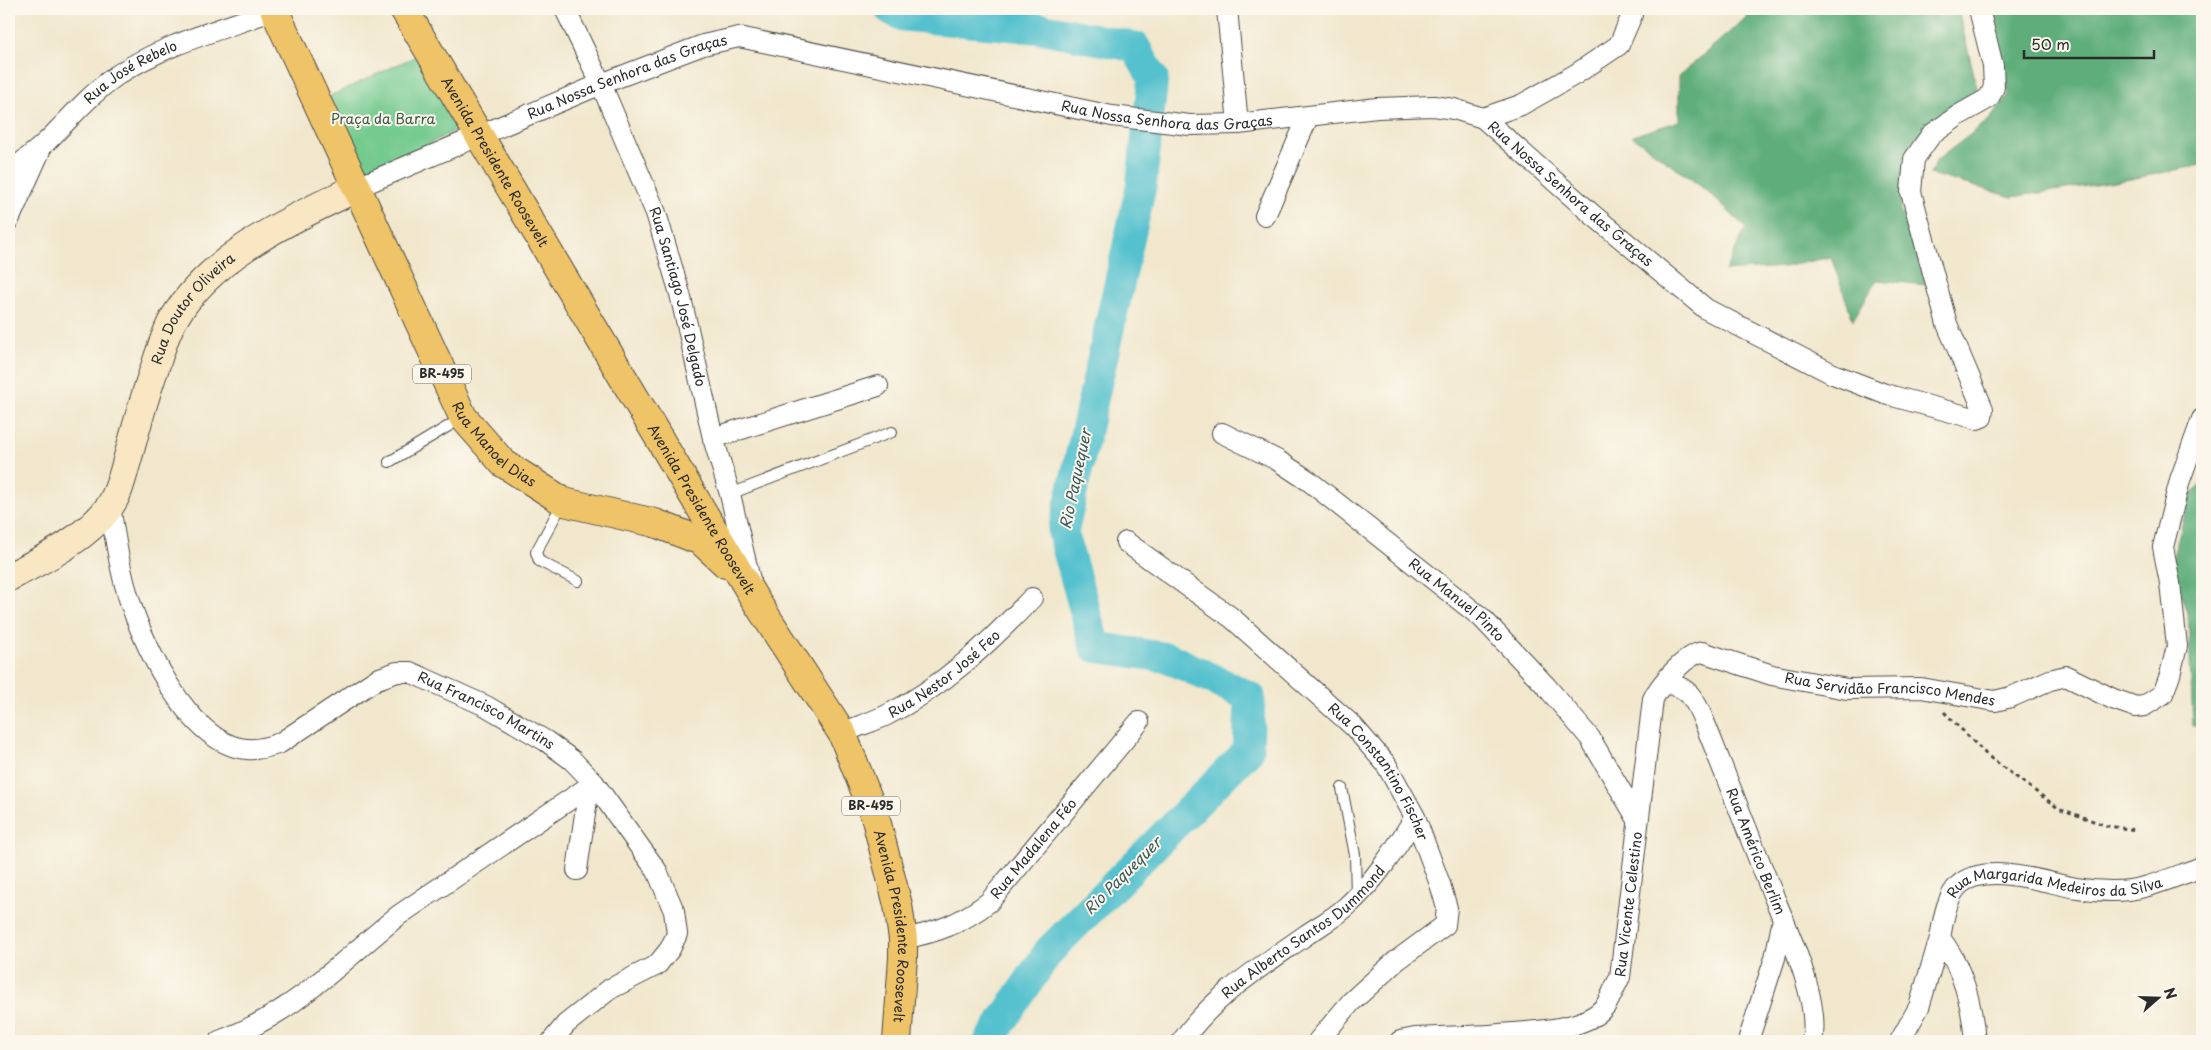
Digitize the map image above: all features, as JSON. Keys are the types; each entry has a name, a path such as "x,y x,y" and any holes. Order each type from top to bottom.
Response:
{"main road":[{"name":"Rua Manoel Dias","path":"274,9 463,417 503,463 564,502 655,523 701,541 725,563 754,598"},
{"name":"Avenida Presidente Roosevelt","path":"404,9 754,598 842,733 875,816 890,872 903,939 902,986 897,1041"},
{"name":"Rua Doutor Oliveira","path":"9,577 80,537 94,525 110,506 120,487 148,388 173,321 201,285 236,254 266,234 358,187"},
{"path":"655,523 685,523 692,517 693,508 686,482"}],"street":[{"name":"Rua José Rebelo","path":"9,173 43,144 100,88 142,60 274,9"},
{"name":"Rua Santiago José Delgado","path":"566,9 645,184 666,244 680,294 713,438 730,494 754,598"},
{"path":"1227,9 1238,124"},
{"path":"1483,118 1521,105 1576,74 1619,45 1632,15 1632,9"},
{"name":"Rua Nossa Senhora das Graças","path":"479,134 703,45 739,37 1112,116 1190,125 1238,124 1271,118 1308,117 1377,108 1434,106 1454,109 1483,118 1592,215 1706,309 1833,374 1885,394 1977,419 1982,417 1983,409 1947,324 1910,192 1914,159 1931,135 1959,115 1989,98 1994,87 1993,66 1979,9"},
{"path":"1265,216 1308,117"},
{"name":"Rua Doutor Oliveira","path":"358,187 479,134"},
{"path":"9,220 43,144"},
{"path":"713,438 878,386"},
{"name":"Rua Servidão Francisco Mendes","path":"1664,684 1693,654 1702,652 1772,675 1847,688 1921,688 1995,701 2011,697 2050,680 2066,676 2113,699 2136,707 2144,706 2163,694 2177,646 2170,583 2163,547 2180,480 2202,419"},
{"name":"Rua Manuel Pinto","path":"1222,433 1277,460 1309,481 1482,618 1546,686 1590,738 1638,820"},
{"name":"Rua Francisco Martins","path":"110,506 125,586 145,640 185,710 211,735 245,749 263,749 280,742 377,679 397,672 410,672 486,706 546,741 572,760 657,871 674,911 677,934 670,949 657,965 610,989 566,1024 552,1041"},
{"name":"Rua Constantino Fischer","path":"1126,542 1232,618 1353,726 1386,764 1415,817 1447,908 1445,925 1396,962 1358,996 1318,1041"},
{"name":"Rua Nestor José Feo","path":"842,733 886,715 924,693 971,658 1032,598"},
{"name":"Rua Vicente Celestino","path":"1400,1041 1415,1038 1486,1038 1576,1025 1592,1018 1605,1006 1620,977 1653,699 1657,690 1664,684"},
{"name":"Rua Américo Berlim","path":"1664,684 1674,684 1686,690 1694,699 1783,919 1808,987 1815,1028 1812,1041"},
{"name":"Rua Madalena Féo","path":"903,939 949,928 968,918 989,902 1139,722"},
{"path":"577,870 591,784"},
{"path":"219,1041 270,1019 336,970 399,915 591,784"},
{"name":"Rua Alberto Santos Dummond","path":"1182,1041 1213,1004 1233,986 1345,908 1371,883 1394,853 1415,817"},
{"name":"Rua Margarida Medeiros da Silva","path":"1940,938 1944,910 1958,885 1978,876 2010,874 2078,888 2113,891 2142,888 2202,867"},
{"path":"1748,1041 1775,958 1783,919"},
{"path":"1900,1041 1919,1007 1940,938"},
{"path":"1940,938 1954,956 1964,983 1973,1018 1975,1041"}],"lane":[{"path":"389,462 463,417"},
{"path":"730,494 892,432"},
{"path":"564,502 536,552 536,558 538,561 578,581"},
{"path":"1342,788 1355,855 1356,897"}],"path":[{"path":"1921,688 1988,756 2058,808 2107,826 2137,830"}],"green space":[{"path":"1756,9 1958,9 1978,91 1969,105 1912,140 1900,209 1927,285 1877,280 1853,320 1831,257 1784,267 1725,271 1746,228 1707,191 1632,136 1679,121 1679,76"},
{"path":"1987,9 2202,9 2202,165 2115,182 2012,197 1930,174 1937,160 1989,120 2009,94"},
{"name":"Praça da Barra","path":"416,56 462,127 360,179 328,97"},
{"path":"2202,484 2202,726 2193,726 2188,613 2171,563 2191,493"}],"waterway":[{"name":"Rio Paquequer","path":"890,9 903,16 1045,29 1135,47 1153,78 1141,187 1063,533 1095,647 1169,658 1250,697 1248,751 1049,951 989,1041"}]}
